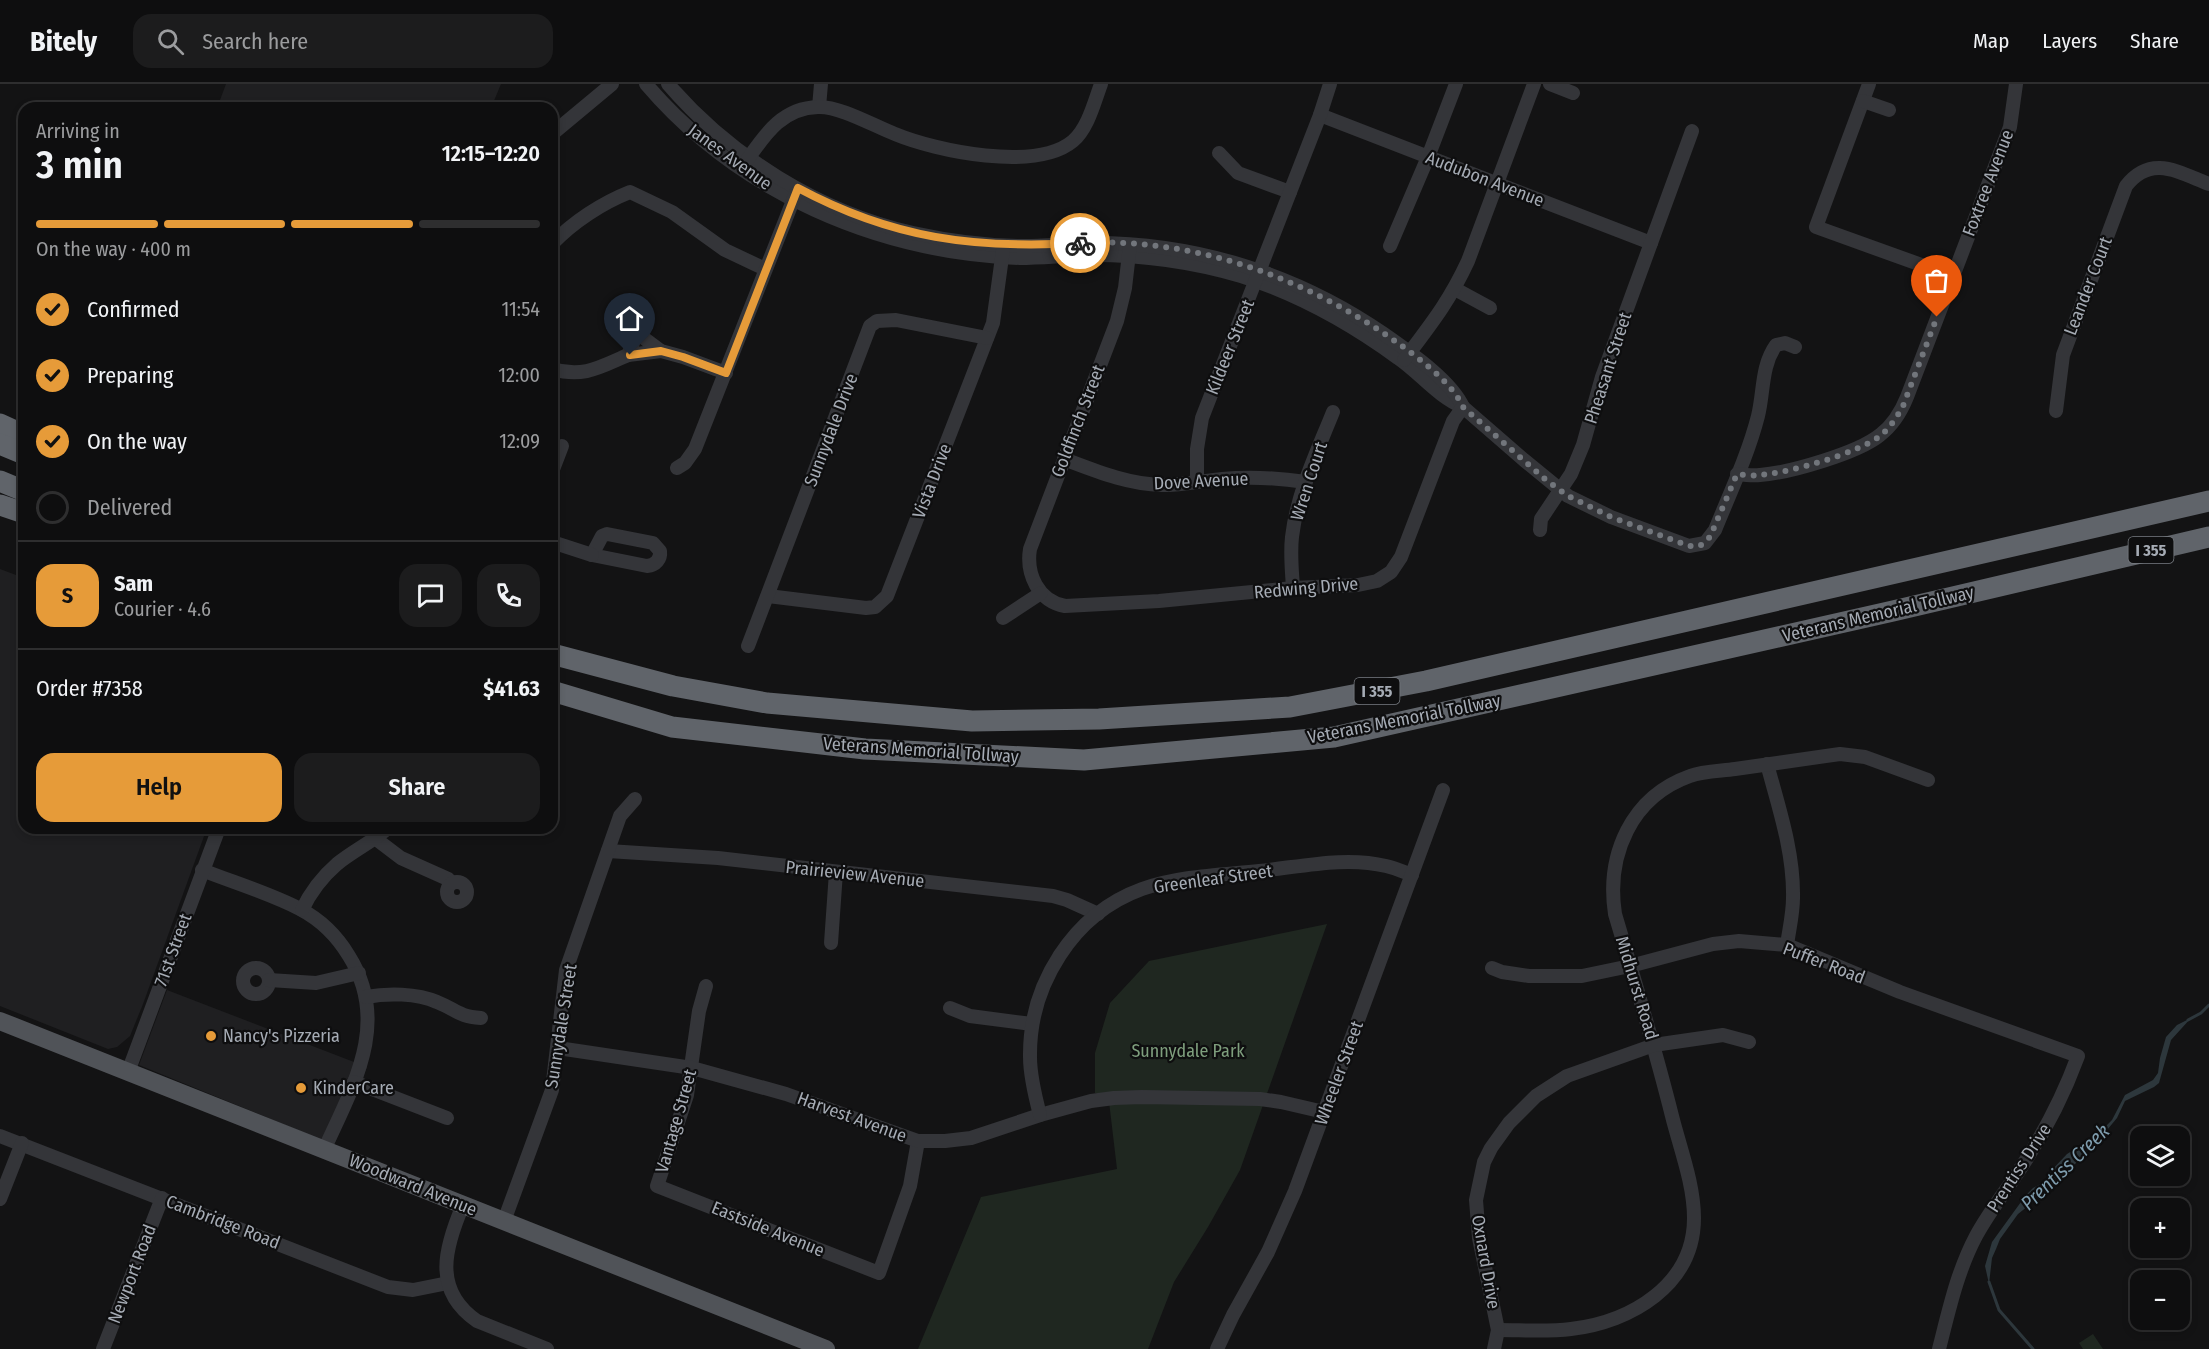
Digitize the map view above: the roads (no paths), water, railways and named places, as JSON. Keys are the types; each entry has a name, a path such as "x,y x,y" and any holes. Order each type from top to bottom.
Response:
{"highway":[{"path":"0,424 18,432"},
{"path":"0,444 18,452"},
{"path":"0,481 18,488"},
{"name":"Veterans Memorial Tollway","path":"558,656 674,686 767,703 972,721 1099,719 1290,707 1448,676 2206,501"},
{"path":"0,505 18,511"},
{"name":"Veterans Memorial Tollway","path":"558,693 672,727 866,749 1084,760 1334,737 2209,537"},
{"path":"2092,563 2141,562 2209,551"}],"main road":[{"name":"Woodward Avenue","path":"0,1021 826,1349"}],"street":[{"path":"558,129 612,84"},
{"name":"Janes Avenue","path":"646,84 683,123 796,194 894,228 1003,251 1089,243 1129,251 1202,254 1258,276 1294,284 1338,305 1458,395 1463,407 1560,490 1595,510 1689,546 1704,543 1715,530 1737,474"},
{"name":"Janes Avenue","path":"668,84 746,163"},
{"path":"819,107 821,84"},
{"path":"746,163 769,129 782,118 796,111 819,107 833,109 904,138 937,148 975,154 1031,155 1053,152 1075,140 1084,127 1101,84"},
{"name":"Kildeer Street","path":"1197,482 1197,449 1202,418 1330,84"},
{"path":"1390,246 1456,84"},
{"path":"1406,357 1437,318 1455,289 1468,261 1534,84"},
{"path":"1550,84 1573,93"},
{"path":"1869,84 1815,226 1952,276"},
{"name":"Foxtree Avenue","path":"1737,474 1755,476 1776,473 1847,453 1879,437 1897,417 2010,127 2016,84"},
{"path":"1863,101 1889,110"},
{"name":"Audubon Avenue","path":"1320,115 1651,243"},
{"name":"Pheasant Street","path":"1540,530 1540,519 1571,474 1583,445 1602,376 1692,131"},
{"path":"1219,153 1238,173 1290,192"},
{"name":"Leander Court","path":"2056,411 2062,355 2126,186 2142,170 2151,168 2172,169 2209,184"},
{"path":"558,239 629,187 672,212 725,250 765,269"},
{"path":"677,468 685,463 695,449 796,194"},
{"name":"Vista Drive","path":"768,596 866,608 875,607 887,596 987,338 995,310 1003,251"},
{"name":"Goldfinch Street","path":"1041,593 1029,572 1030,549 1117,321 1125,288 1129,251"},
{"path":"1455,289 1490,308"},
{"name":"Sunnydale Drive","path":"748,646 870,326 877,321 896,320 987,338"},
{"path":"628,355 636,333 661,351 726,373"},
{"path":"1737,474 1758,416 1770,353 1776,345 1785,343 1795,347"},
{"path":"558,370 582,373 628,355 661,351"},
{"name":"Redwing Drive","path":"1041,593 1057,604 1065,606 1159,601 1293,588 1358,585 1377,581 1395,567 1401,557 1453,421 1463,407"},
{"name":"Wren Court","path":"1293,588 1292,535 1305,482 1333,412"},
{"path":"558,456 562,446"},
{"name":"Dove Avenue","path":"1064,459 1104,474 1136,482 1164,485 1274,477 1305,482"},
{"path":"558,544 592,555"},
{"path":"1003,618 1041,593"},
{"name":"Midhurst Road","path":"1498,1330 1571,1329 1624,1316 1659,1294 1676,1275 1694,1228 1693,1200 1654,1045 1614,914 1612,884 1617,852 1630,824 1661,792 1691,775 1849,754 1865,757 1928,780"},
{"path":"1767,764 1785,833 1791,868 1793,900 1786,945"},
{"name":"Wheeler Street","path":"1217,1349 1283,1222 1443,790"},
{"name":"Sunnydale Street","path":"504,1221 548,1103 558,1048 566,970 620,816 635,799"},
{"name":"71st Street","path":"128,1072 217,834"},
{"path":"302,910 309,895 337,864 381,834"},
{"path":"376,838 401,858 448,879 452,883"},
{"name":"Prairieview Avenue","path":"608,850 718,858 1053,896 1098,914"},
{"name":"Greenleaf Street","path":"1040,1115 1030,1059 1032,1024 1039,992 1052,966 1068,943 1098,914 1141,890 1189,879 1343,862 1386,866 1412,875"},
{"path":"202,870 302,910 327,927 347,952 358,973 366,997 367,1038 354,1082 324,1150"},
{"path":"831,943 836,872"},
{"name":"Puffer Road","path":"1492,968 1502,972 1559,978 1582,976 1630,966 1713,944 1739,941 1786,945 1900,992 2078,1056"},
{"path":"269,980 316,983 358,973"},
{"name":"Vantage Street","path":"657,1186 687,1095 699,1011 706,986"},
{"path":"366,997 379,994 427,999 464,1016 481,1018"},
{"path":"950,1008 970,1016 1032,1024"},
{"name":"Oxnard Drive","path":"1494,1349 1498,1330 1479,1238 1476,1212 1480,1174 1491,1148 1509,1123 1523,1108 1567,1076 1654,1045 1723,1035 1749,1042"},
{"name":"Harvest Avenue","path":"558,1048 692,1068 786,1094 918,1141 972,1138 1091,1101 1142,1097 1260,1099 1324,1112"},
{"name":"Prentiss Drive","path":"1939,1349 1950,1299 1967,1254 1984,1221 2049,1123 2078,1056"},
{"path":"354,1082 447,1118"},
{"name":"Cambridge Road","path":"0,1136 388,1287 413,1290 448,1283"},
{"name":"Eastside Avenue","path":"657,1186 879,1273 910,1185 918,1141"},
{"path":"0,1199 22,1143"},
{"name":"Newport Road","path":"103,1349 162,1198"},
{"path":"463,1205 447,1245 445,1265 448,1283 461,1307 477,1321 547,1349"}],"water":[{"path":"2191,1018 2171,1040 2159,1083 2125,1101 2117,1118 2097,1142 2053,1186 2018,1214 2000,1239 1992,1258 1989,1284 1985,1266 1992,1242 2026,1195 2033,1188 2048,1180 2049,1173 2067,1154 2097,1135 2112,1120 2125,1095 2153,1080 2158,1073 2166,1037 2177,1025"}],"waterway":[{"name":"Prentiss Creek","path":"2188,1020 2201,1013 2209,1005"},
{"name":"Prentiss Creek","path":"1989,1282 1999,1310 2033,1349"}],"place":[{"name":"Nancy's Pizzeria","path":"211,1036"},
{"name":"KinderCare","path":"301,1088"}],"park label":[{"name":"Sunnydale Park","path":"1188,1051"}]}
